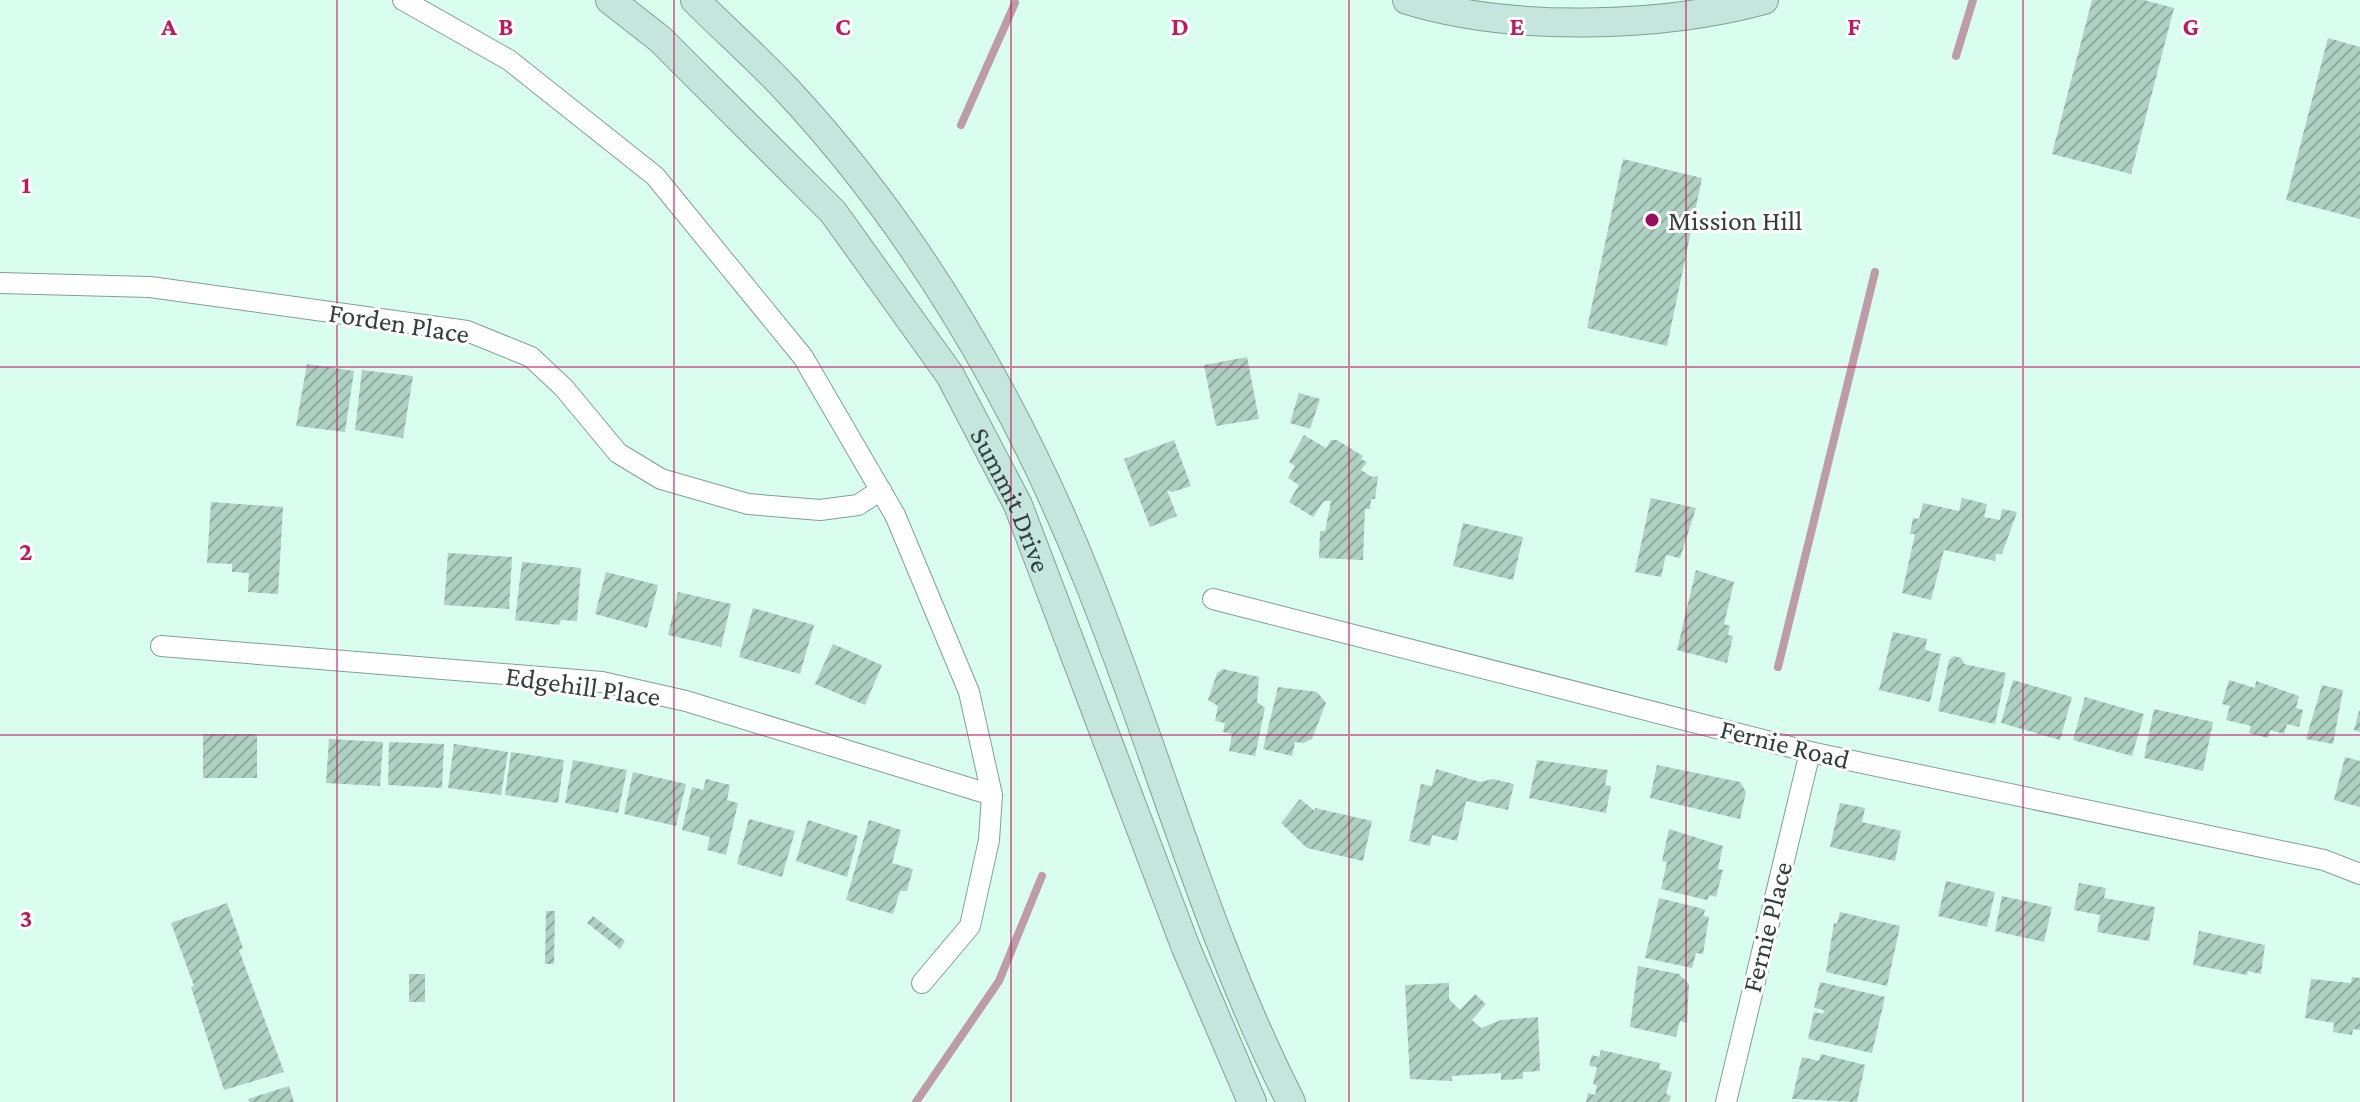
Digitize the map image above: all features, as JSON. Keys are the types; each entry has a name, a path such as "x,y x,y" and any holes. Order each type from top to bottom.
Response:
{"main road":[{"name":"Summit Drive","path":"610,0 660,39 833,212 950,375 1018,505 1186,948 1252,1102"},
{"name":"Summit Drive","path":"695,0 787,90 863,182 923,263 981,356 1050,492 1088,580 1219,936 1291,1102"},
{"path":"1407,0 1481,16 1606,21 1661,20 1726,10 1764,0"}],"street":[{"path":"403,0 509,60 655,176 803,357 895,515 969,692 992,795 989,840 970,926 922,983"},
{"name":"Forden Place","path":"0,283 150,287 467,331 531,357 564,388 618,453 661,479 748,504 820,510 858,505 881,490"},
{"name":"Fernie Road","path":"1213,599 1810,752 2324,860 2360,874"},
{"name":"Edgehill Place","path":"161,646 602,682 686,701 992,795"},
{"name":"Fernie Place","path":"1726,1102 1810,752"}],"building":[{"path":"2092,0 2144,0 2174,8 2131,174 2052,154"},
{"path":"2328,38 2360,47 2360,219 2286,200"},
{"name":"Mission Hill","path":"1623,159 1702,178 1667,346 1587,328"},
{"path":"1247,357 1259,419 1216,426 1204,365"},
{"path":"307,364 354,371 345,432 296,426"},
{"path":"362,370 413,376 403,438 355,430"},
{"path":"1299,393 1320,399 1310,429 1290,423"},
{"path":"1304,435 1326,448 1331,440 1337,440 1363,456 1361,459 1367,462 1361,470 1372,477 1378,476 1375,499 1371,499 1370,509 1365,509 1363,560 1319,558 1320,531 1325,531 1331,501 1324,501 1313,517 1289,502 1299,485 1288,478 1295,466 1289,462"},
{"path":"1174,440 1191,486 1172,492 1167,490 1177,516 1150,527 1124,459"},
{"path":"1651,498 1696,508 1680,558 1666,555 1661,577 1635,572"},
{"path":"1962,498 1987,504 1984,517 2000,520 2002,509 2017,512 2002,554 1996,554 1995,561 1944,550 1931,600 1902,593 1915,534 1910,534 1913,518 1919,519 1923,503 1959,511"},
{"path":"211,502 283,507 278,594 248,592 249,573 232,572 232,564 207,563"},
{"path":"1463,523 1523,537 1513,580 1453,566"},
{"path":"448,553 512,557 509,609 444,605"},
{"path":"522,562 581,568 577,621 561,620 559,625 515,620"},
{"path":"1696,570 1734,582 1724,624 1730,626 1728,635 1733,636 1727,663 1677,650"},
{"path":"606,572 658,585 647,628 595,614"},
{"path":"678,592 731,604 721,647 668,635"},
{"path":"753,608 814,625 800,674 739,657"},
{"path":"1893,632 1927,639 1925,650 1941,654 1930,702 1879,690"},
{"path":"833,644 882,665 865,705 815,684"},
{"path":"1954,656 1961,658 1964,664 2006,673 1995,724 1938,711 1949,660"},
{"path":"1223,669 1259,677 1257,702 1265,708 1255,756 1229,751 1232,734 1223,732 1225,723 1215,721 1218,706 1208,700 1217,673"},
{"path":"2013,680 2072,697 2060,740 2001,723"},
{"path":"2229,680 2255,688 2256,681 2299,696 2296,708 2303,710 2299,727 2287,724 2284,734 2270,730 2268,738 2249,733 2251,726 2226,720 2230,706 2222,704"},
{"path":"2322,685 2343,690 2333,744 2306,739"},
{"path":"1278,687 1317,692 1326,703 1312,739 1304,743 1295,742 1292,756 1263,749"},
{"path":"2085,697 2144,714 2132,756 2073,740"},
{"path":"2154,709 2213,722 2203,771 2144,758"},
{"path":"2360,711 2360,732 2354,730"},
{"path":"203,734 257,734 257,778 203,778"},
{"path":"329,739 383,742 380,786 326,783"},
{"path":"389,742 444,744 442,788 388,785"},
{"path":"454,744 508,752 501,795 448,788"},
{"path":"511,752 564,760 558,803 505,795"},
{"path":"2345,757 2360,761 2360,807 2334,800"},
{"path":"573,760 627,770 618,813 565,803"},
{"path":"1537,760 1608,770 1605,785 1611,786 1606,813 1529,798"},
{"path":"1657,765 1740,782 1746,792 1740,819 1650,798"},
{"path":"1436,769 1480,782 1493,779 1514,784 1508,810 1466,801 1457,841 1432,835 1430,846 1409,841 1421,784 1432,786"},
{"path":"633,772 686,784 676,826 624,814"},
{"path":"706,779 730,785 727,800 738,803 726,855 707,850 710,837 682,830 692,787 703,790"},
{"path":"1300,799 1315,811 1315,808 1372,821 1363,861 1307,848 1281,823"},
{"path":"1840,803 1865,808 1862,822 1901,831 1895,861 1830,847"},
{"path":"749,819 795,831 782,877 737,864"},
{"path":"808,820 858,836 847,877 796,861"},
{"path":"869,820 901,830 892,863 913,869 907,891 900,891 893,914 846,900"},
{"path":"1669,829 1723,846 1718,869 1723,870 1716,897 1709,895 1708,900 1661,889 1667,862 1662,861"},
{"path":"1946,881 1995,892 1987,927 1938,916"},
{"path":"2079,883 2106,888 2104,898 2155,907 2149,941 2097,932 2100,915 2074,910"},
{"path":"2002,896 2052,907 2044,942 1995,931"},
{"path":"1659,898 1700,908 1705,910 1703,916 1709,917 1703,954 1696,953 1692,968 1645,958"},
{"path":"227,903 243,948 239,950 284,1072 224,1090 191,987 194,986 171,923"},
{"path":"546,911 555,911 554,964 545,964"},
{"path":"1840,912 1900,926 1887,986 1826,972 1834,923 1837,924"},
{"path":"593,916 625,941 620,949 587,923"},
{"path":"2199,931 2265,945 2261,974 2248,971 2247,975 2193,965"},
{"path":"1638,966 1679,974 1689,984 1687,1023 1680,1021 1676,1037 1630,1027"},
{"path":"409,974 425,974 425,1002 409,1002"},
{"path":"2352,977 2360,978 2360,1030 2353,1029 2352,1035 2333,1032 2334,1023 2305,1018 2311,979 2351,983"},
{"path":"1820,982 1885,997 1872,1053 1808,1039 1814,1012 1823,1014 1824,1010 1814,1008"},
{"path":"1449,983 1449,999 1460,1010 1475,994 1486,1004 1472,1020 1481,1028 1501,1020 1538,1017 1540,1071 1523,1072 1523,1079 1501,1080 1501,1073 1452,1076 1452,1081 1410,1079 1405,985"},
{"path":"1601,1050 1660,1063 1659,1069 1672,1072 1666,1094 1671,1096 1669,1102 1586,1102 1588,1093 1595,1095 1597,1085 1593,1084 1597,1067 1589,1066 1592,1055 1599,1057"},
{"path":"1821,1054 1865,1065 1857,1102 1792,1099 1802,1057 1819,1061"},
{"path":"289,1086 294,1102 249,1102 248,1099"}],"waterway":[{"path":"1956,56 1973,0"},
{"path":"961,125 1015,3"},
{"path":"1778,667 1875,272"},
{"path":"916,1102 999,981 1042,876"}],"place":[{"name":"Mission Hill","path":"1652,220"}]}
